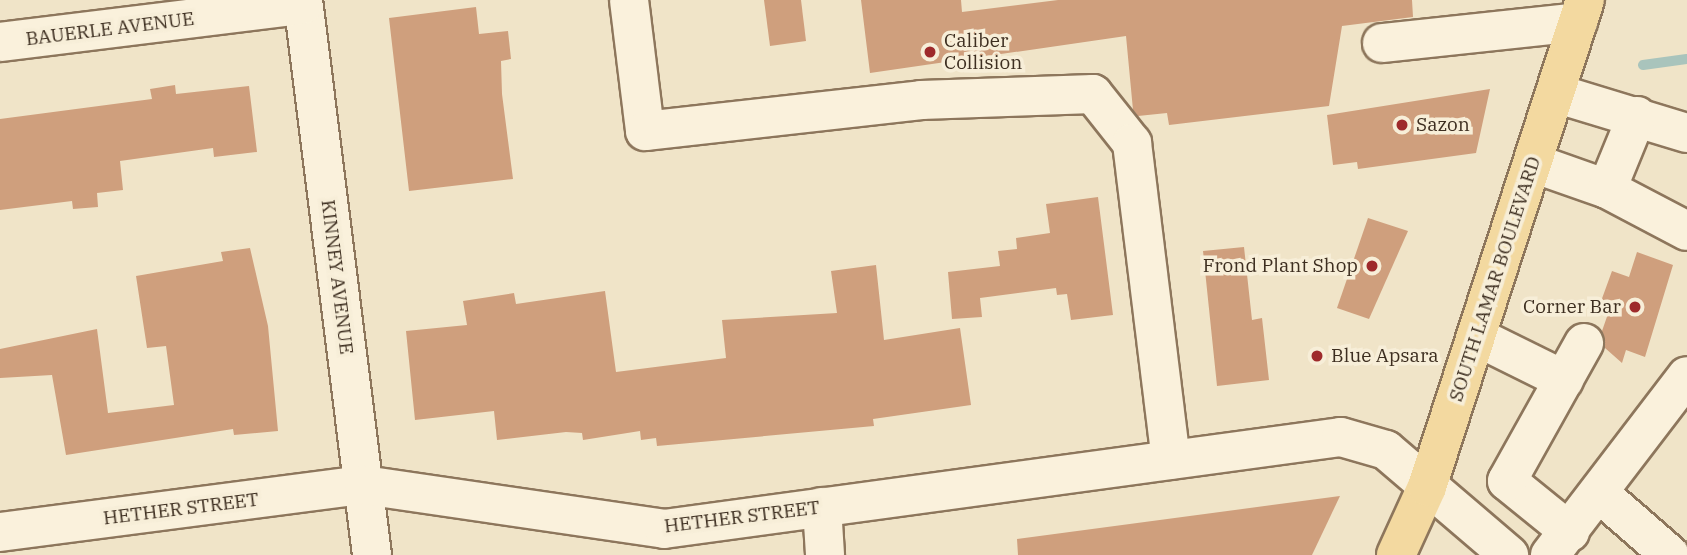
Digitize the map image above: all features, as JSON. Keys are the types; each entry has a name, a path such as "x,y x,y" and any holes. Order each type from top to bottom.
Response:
{"main road":[{"name":"SOUTH LAMAR BOULEVARD","path":"1396,555 1427,488 1581,11"}],"street":[{"path":"629,0 645,131 921,100 1093,94 1132,144 1171,460"},
{"name":"BAUERLE AVENUE","path":"0,42 303,3"},
{"name":"KINNEY AVENUE","path":"303,3 372,555"},
{"path":"1382,43 1581,11"},
{"path":"1555,93 1687,133"},
{"path":"1606,189 1637,116"},
{"path":"1533,163 1606,189 1687,231"},
{"path":"1477,337 1564,380"},
{"path":"1584,342 1507,481 1560,543 1687,376"},
{"name":"HETHER STREET","path":"0,532 364,485 664,528 1171,460 1363,440 1386,450 1427,488 1509,555"},
{"path":"1599,493 1670,555"},
{"path":"821,507 825,555"}],"building":[{"path":"764,0 801,0 806,41 770,46"},
{"name":"Caliber Collision","path":"861,0 961,0 962,12 1058,0 1412,0 1413,17 1342,26 1329,106 1169,125 1167,113 1138,116 1133,110 1126,36 870,73"},
{"path":"476,7 479,34 508,31 511,59 501,61 502,94 513,179 409,191 389,18"},
{"path":"175,85 176,94 249,86 257,152 214,157 213,148 120,161 123,190 97,193 98,207 73,209 72,201 0,210 0,119 152,99 150,89"},
{"path":"1490,89 1476,153 1358,169 1357,162 1333,165 1327,115"},
{"path":"1098,197 1113,315 1071,320 1067,294 1057,295 1056,288 980,298 982,317 952,319 948,272 1000,266 998,251 1017,249 1016,238 1050,233 1046,204"},
{"name":"Frond Plant Shop","path":"1368,218 1408,231 1369,319 1337,308"},
{"path":"1244,247 1252,320 1262,318 1269,380 1217,386 1203,251"},
{"path":"250,248 268,326 278,431 234,435 233,429 66,455 52,375 0,378 0,349 97,329 108,413 174,405 166,346 147,348 136,276 223,261 221,252"},
{"name":"Corner Bar","path":"1637,252 1673,265 1645,357 1626,350 1622,363 1605,348 1602,331 1610,308 1600,304 1612,271 1629,277"},
{"path":"876,265 884,340 960,328 971,405 873,419 874,426 657,446 656,438 641,440 640,431 583,440 582,433 566,432 497,440 494,411 415,420 406,331 467,325 463,301 514,293 516,304 605,291 616,372 726,358 722,320 837,313 831,271"},
{"path":"1340,496 1312,555 1018,555 1017,539"}],"waterway":[{"path":"1643,65 1687,59"}],"place":[{"name":"Caliber Collision","path":"930,52"},
{"name":"Sazon","path":"1402,125"},
{"name":"Frond Plant Shop","path":"1372,266"},
{"name":"Corner Bar","path":"1635,307"},
{"name":"Blue Apsara","path":"1317,356"}]}
